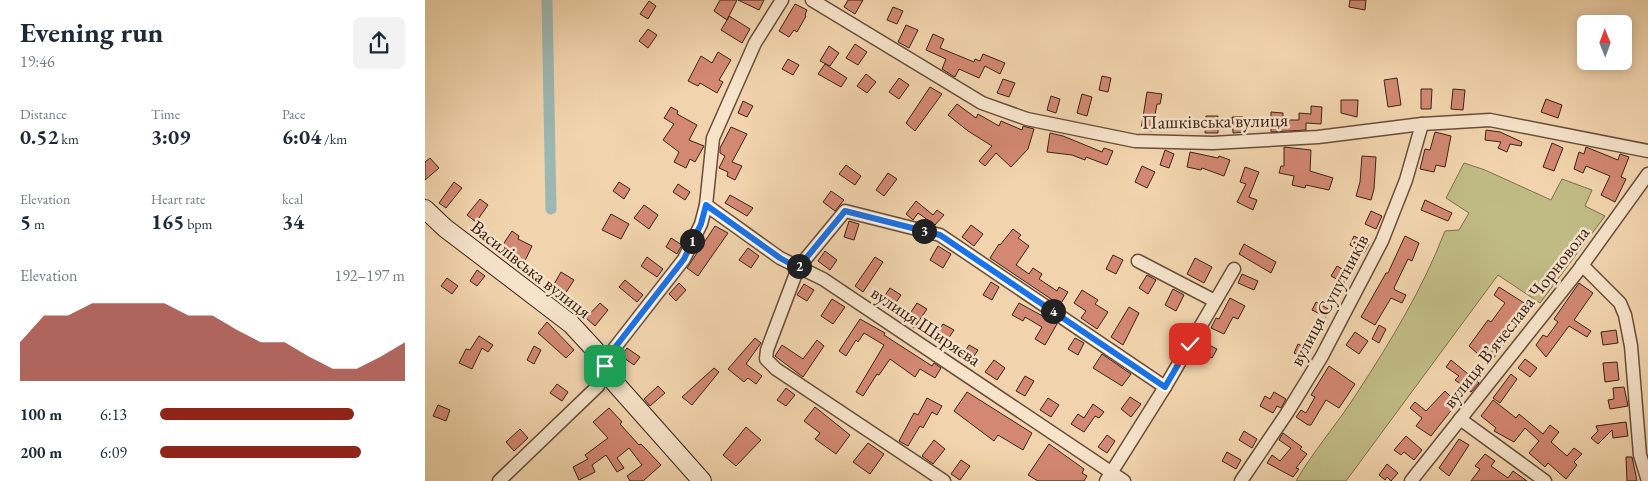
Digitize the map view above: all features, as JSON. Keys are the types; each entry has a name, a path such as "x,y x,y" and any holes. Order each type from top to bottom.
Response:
{"street":[{"path":"499,481 598,386 613,350 684,259 701,224 706,205 713,138 755,43 783,0"},
{"name":"Пашківська вулиця","path":"812,0 982,103 1027,119 1135,142 1213,143 1318,137 1422,124 1490,120 1648,151"},
{"name":"вулиця Супутників","path":"1241,481 1287,413 1322,356 1382,241 1406,180 1422,124"},
{"name":"вулиця Вʼячеслава Чорновола","path":"1411,481 1582,265 1648,174"},
{"name":"вулиця Ширяєва","path":"706,205 780,258 823,279 1108,477 1123,481"},
{"name":"Василівська вулиця","path":"425,209 445,228 571,324 595,350 615,384 702,481"},
{"path":"944,481 776,369 766,359 767,350 798,268 845,211 940,235 1165,387"},
{"path":"1138,261 1215,301"},
{"path":"1582,265 1620,303 1625,315 1631,346 1640,455 1648,481"},
{"path":"1108,477 1165,387 1234,269"},
{"path":"1461,419 1545,481"}],"shaded area":[{"path":"1464,163 1485,170 1551,200 1562,179 1592,190 1585,206 1605,216 1540,303 1498,275 1346,481 1296,481 1310,458 1350,404 1394,334 1427,273 1445,231 1459,230 1469,213 1446,198"}],"building":[{"path":"720,0 737,0 729,16 750,29 742,43 721,30 727,20 714,11"},
{"path":"738,0 764,0 759,10"},
{"path":"848,0 863,0 855,14 844,7"},
{"path":"1350,0 1366,0 1365,10 1349,7"},
{"path":"649,1 656,6 648,19 640,14"},
{"path":"795,4 807,10 806,16 797,32 794,30 789,37 779,31"},
{"path":"893,7 903,11 897,24 887,20"},
{"path":"906,25 918,30 909,48 898,42"},
{"path":"648,29 657,35 648,48 639,41"},
{"path":"933,34 944,39 940,48 974,62 975,59 980,61 983,54 1005,63 1000,74 985,66 979,78 959,69 955,77 953,76 942,69 946,59 926,50"},
{"path":"855,44 867,52 858,65 846,58"},
{"path":"829,46 839,53 830,66 820,61"},
{"path":"718,52 731,60 719,80 723,82 717,93 700,83 698,86 688,81 701,56 712,63"},
{"path":"788,59 799,65 793,75 782,69"},
{"path":"825,64 847,78 841,87 818,74"},
{"path":"866,74 876,82 867,93 857,86"},
{"path":"1102,76 1111,78 1108,92 1099,90"},
{"path":"899,78 909,85 899,99 889,92"},
{"path":"1397,78 1401,105 1388,107 1384,80"},
{"path":"1003,79 1015,83 1009,97 997,93"},
{"path":"930,87 942,94 915,131 906,123"},
{"path":"1421,89 1432,89 1431,109 1421,109"},
{"path":"1453,89 1465,90 1463,110 1451,109"},
{"path":"1147,92 1162,94 1160,104 1157,104 1152,131 1141,129"},
{"path":"1082,94 1092,97 1087,116 1077,113"},
{"path":"1051,96 1060,99 1056,113 1047,110"},
{"path":"1546,99 1562,105 1558,118 1541,112"},
{"path":"1341,100 1358,100 1357,117 1341,113"},
{"path":"743,101 753,106 747,117 738,113"},
{"path":"957,104 976,118 978,114 999,126 1001,121 1022,130 1023,126 1034,129 1028,149 1011,167 996,153 985,166 979,161 992,146 968,131 948,115"},
{"path":"1311,106 1322,107 1321,124 1306,123 1306,130 1271,132 1271,112 1283,113 1283,120 1299,120 1299,113 1311,114"},
{"path":"671,107 678,111 677,114 697,125 689,140 704,146 695,162 690,159 686,168 674,162 679,152 663,140 674,124 664,118"},
{"path":"1206,116 1218,116 1218,133 1205,133"},
{"path":"1232,117 1243,117 1244,132 1233,133"},
{"path":"731,127 747,134 732,162 742,166 735,180 727,176 728,172 719,168 725,156 720,153 720,148"},
{"path":"1486,130 1500,132 1522,142 1521,146 1510,144 1507,152 1498,148 1501,142 1485,140"},
{"path":"1435,132 1451,136 1445,167 1436,165 1434,172 1420,169 1425,149 1430,150"},
{"path":"1050,133 1063,136 1102,152 1104,148 1113,151 1107,165 1086,157 1085,160 1072,155 1047,152"},
{"path":"1552,143 1563,148 1554,171 1543,167"},
{"path":"1284,147 1311,150 1310,171 1333,178 1329,190 1306,185 1305,188 1292,185 1294,176 1279,173 1281,166 1284,166"},
{"path":"1586,147 1618,160 1620,154 1629,157 1621,177 1626,179 1615,202 1601,195 1610,176 1586,166 1583,173 1574,169 1579,152 1584,154"},
{"path":"1165,150 1174,154 1169,168 1160,165"},
{"path":"1190,152 1218,158 1219,156 1230,160 1224,176 1202,168 1201,170 1187,167"},
{"path":"1362,156 1376,157 1374,189 1371,200 1356,196 1360,182"},
{"path":"430,158 439,168 425,180 425,162"},
{"path":"846,165 861,176 855,185 839,174"},
{"path":"1142,166 1155,172 1147,188 1135,182"},
{"path":"1245,167 1259,172 1249,197 1257,200 1253,210 1237,202 1246,184 1240,182"},
{"path":"888,173 897,179 884,196 876,190"},
{"path":"454,182 462,188 446,208 439,203"},
{"path":"619,182 630,189 624,199 613,191"},
{"path":"678,184 690,192 685,200 673,192"},
{"path":"831,191 844,200 835,211 823,202"},
{"path":"730,195 753,208 747,216 725,203"},
{"path":"480,199 488,205 476,222 467,215"},
{"path":"1425,200 1452,213 1448,221 1421,210"},
{"path":"916,201 933,215 937,210 944,215 935,225 918,213 913,220 906,214"},
{"path":"644,205 658,215 649,229 634,218"},
{"path":"1371,211 1382,216 1376,229 1365,224"},
{"path":"611,214 629,224 621,239 602,230"},
{"path":"849,221 859,224 854,240 844,237"},
{"path":"971,225 983,234 974,246 962,237"},
{"path":"715,226 728,233 698,276 687,268"},
{"path":"1013,229 1021,235 1018,238 1029,246 1016,265 1029,274 1033,268 1042,274 1039,279 1057,291 1059,287 1068,292 1060,305 990,258 999,244"},
{"path":"512,231 519,236 518,239 532,246 523,265 500,249"},
{"path":"1354,236 1369,244 1364,253 1350,245"},
{"path":"1405,236 1419,243 1412,261 1408,259 1394,288 1406,295 1402,303 1391,298 1375,325 1361,317 1386,273 1388,273"},
{"path":"671,238 682,245 677,254 666,247"},
{"path":"1244,244 1276,262 1271,273 1239,254"},
{"path":"938,246 951,254 943,268 930,260"},
{"path":"748,248 759,256 751,268 739,260"},
{"path":"825,251 837,260 830,270 818,261"},
{"path":"1113,255 1123,260 1116,274 1106,269"},
{"path":"647,257 663,269 657,277 641,266"},
{"path":"875,257 883,262 863,292 855,286"},
{"path":"1195,258 1212,267 1204,283 1187,274"},
{"path":"1337,266 1349,273 1344,283 1331,276"},
{"path":"477,270 485,276 477,286 470,281"},
{"path":"561,272 574,280 565,294 553,286"},
{"path":"1242,274 1258,281 1254,290 1238,283"},
{"path":"1147,275 1156,280 1148,294 1139,288"},
{"path":"447,278 458,286 452,294 441,286"},
{"path":"625,280 643,295 637,302 619,287"},
{"path":"991,282 999,287 992,300 983,295"},
{"path":"679,283 686,290 676,301 669,294"},
{"path":"1579,283 1593,293 1574,320 1591,331 1587,337 1569,326 1546,357 1536,345 1543,335 1547,337 1558,322 1554,319"},
{"path":"804,284 814,290 807,301 797,295"},
{"path":"1499,287 1532,308 1489,364 1469,346 1488,320 1491,322 1505,303 1494,295"},
{"path":"890,288 901,295 891,310 880,303"},
{"path":"1173,289 1184,295 1176,311 1165,305"},
{"path":"1082,290 1098,300 1095,304 1108,312 1097,329 1081,318 1086,311 1074,303"},
{"path":"1230,298 1245,306 1238,319 1233,317 1224,334 1211,328 1216,318 1219,319"},
{"path":"832,299 845,307 833,324 821,316"},
{"path":"1316,302 1330,310 1326,317 1312,310"},
{"path":"600,303 608,310 595,326 586,318"},
{"path":"917,303 927,309 914,328 905,321"},
{"path":"1019,303 1057,324 1045,345 1035,339 1042,327 1025,317 1023,321 1012,315"},
{"path":"1129,307 1139,313 1123,345 1111,337"},
{"path":"860,319 885,333 884,335 932,366 934,363 941,368 935,378 920,369 915,377 890,359 879,375 877,374 863,396 856,392 884,345 864,333 858,342 856,340 846,356 839,351"},
{"path":"547,322 574,350 566,358 538,333"},
{"path":"943,324 954,330 944,345 934,338"},
{"path":"1379,325 1386,329 1379,343 1372,339"},
{"path":"1616,330 1618,343 1603,345 1601,332"},
{"path":"1355,332 1368,341 1359,354 1346,345"},
{"path":"479,336 493,345 488,352 482,348 472,369 459,363 466,349 470,350"},
{"path":"755,338 761,343 746,364 762,376 756,384 748,378 744,382 728,369"},
{"path":"1075,338 1084,343 1078,355 1068,349"},
{"path":"817,340 824,346 803,377 775,356 782,345 803,359"},
{"path":"1203,342 1217,349 1212,358 1198,352"},
{"path":"1298,344 1310,350 1306,359 1294,353"},
{"path":"969,345 978,350 971,361 962,356"},
{"path":"534,346 541,350 534,364 527,360"},
{"path":"627,348 640,357 634,365 621,356"},
{"path":"1102,354 1131,374 1122,386 1093,368"},
{"path":"1525,359 1537,368 1530,377 1518,368"},
{"path":"994,360 1005,368 997,380 985,372"},
{"path":"1451,360 1479,383 1471,392 1455,380 1459,376 1446,367"},
{"path":"1617,362 1619,380 1605,382 1603,363"},
{"path":"1329,366 1355,384 1339,408 1326,400 1311,425 1308,425 1296,417 1301,410 1306,413 1315,397 1311,395"},
{"path":"714,368 719,372 692,405 682,397"},
{"path":"1511,374 1517,379 1500,403 1493,398"},
{"path":"1025,376 1034,381 1025,396 1016,391"},
{"path":"557,384 568,392 562,401 550,393"},
{"path":"658,386 665,393 650,406 644,399"},
{"path":"1624,387 1628,406 1610,409 1608,400 1614,399 1613,388"},
{"path":"786,388 795,395 786,406 777,400"},
{"path":"1445,391 1457,403 1431,436 1416,426 1422,418 1410,408 1415,402 1426,411"},
{"path":"967,392 1032,433 1023,450 998,435 994,441 954,411"},
{"path":"1274,392 1286,399 1281,408 1277,406 1273,413 1260,406 1265,396 1270,399"},
{"path":"1130,397 1141,404 1131,417 1121,409"},
{"path":"927,398 942,406 937,415 932,412 923,428 920,426 908,446 899,441 914,413 918,415"},
{"path":"1048,398 1059,405 1051,417 1040,410"},
{"path":"1493,400 1516,418 1519,414 1543,434 1550,425 1559,432 1551,442 1567,456 1574,448 1582,454 1574,462 1577,465 1566,479 1548,463 1545,467 1529,453 1539,441 1525,428 1514,442 1494,431 1496,428 1481,416"},
{"path":"1093,404 1104,412 1099,418 1095,416 1084,432 1071,424 1078,414 1084,418"},
{"path":"438,405 450,410 446,421 433,416"},
{"path":"815,407 850,435 836,454 815,439 820,433 804,421"},
{"path":"609,408 622,422 620,424 639,445 641,444 661,465 643,481 630,481 627,476 642,465 629,448 617,458 624,468 617,472 606,455 592,465 595,472 579,480 573,467 588,459 585,455 608,438 593,422"},
{"path":"1626,422 1628,436 1613,438 1612,430 1598,444 1591,438 1598,431 1596,426"},
{"path":"746,427 761,440 736,466 723,455"},
{"path":"520,429 528,438 514,451 506,442"},
{"path":"1244,431 1257,439 1252,448 1239,440"},
{"path":"1283,433 1302,447 1300,449 1307,454 1296,468 1299,469 1293,477 1267,463 1272,455 1280,461 1291,448 1279,440"},
{"path":"1107,435 1115,441 1107,453 1098,447"},
{"path":"1406,436 1422,450 1414,460 1404,452 1401,455 1394,450"},
{"path":"1459,439 1469,445 1449,476 1439,468"},
{"path":"934,440 945,449 933,464 922,456"},
{"path":"868,443 884,454 870,474 853,462"},
{"path":"1049,444 1084,469 1082,473 1087,476 1084,481 1038,481 1028,475"},
{"path":"1227,452 1241,460 1236,469 1222,461"},
{"path":"1485,454 1495,461 1491,466 1508,478 1513,471 1527,481 1471,481 1480,469 1475,466"},
{"path":"1626,457 1632,457 1637,481 1627,481"},
{"path":"961,460 970,466 960,480 951,474"},
{"path":"1387,464 1398,473 1391,481 1387,477 1385,480 1379,475"}],"waterway":[{"path":"547,0 551,209"}],"route":[{"path":"605,366 613,350 684,259 701,224 706,205 780,258 798,268 845,211 940,235 1165,387 1190,344"}]}
